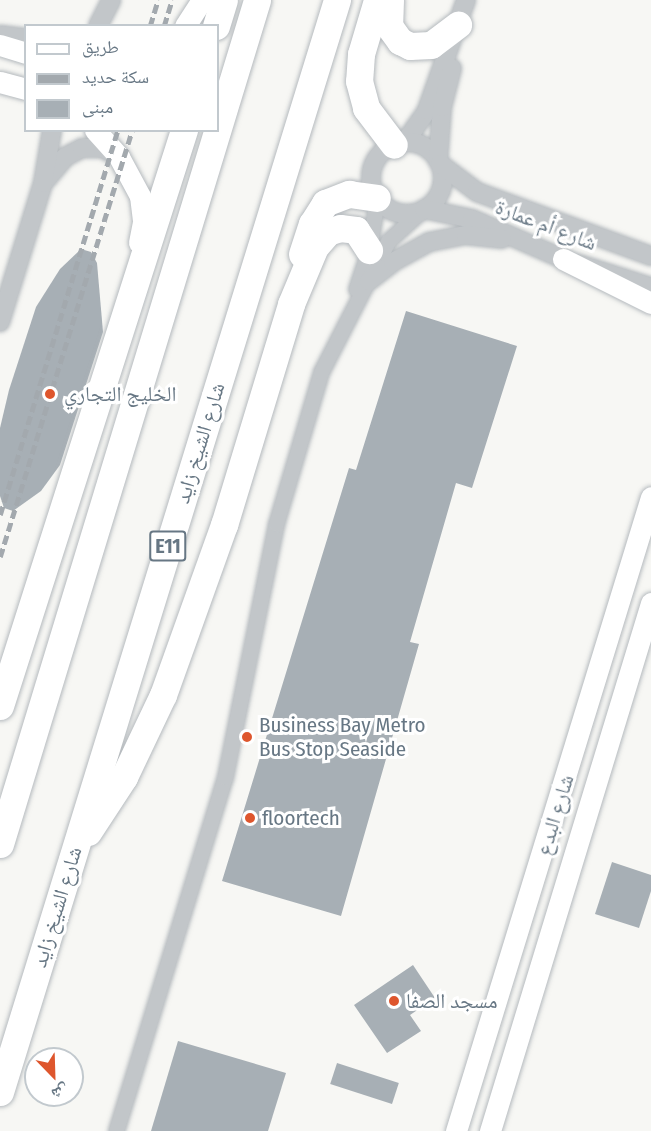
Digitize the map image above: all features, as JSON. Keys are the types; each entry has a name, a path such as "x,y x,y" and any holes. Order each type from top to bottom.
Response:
{"highway":[{"path":"217,24 224,0"},
{"path":"219,125 257,0"},
{"name":"شارع الشيخ زايد","path":"0,1092 337,0"},
{"path":"377,0 361,54 359,81 366,108 399,143"},
{"path":"390,0 389,26 400,41 410,46 431,45 462,13"},
{"path":"0,705 122,314 135,288 183,132"},
{"path":"0,844 217,132"},
{"path":"291,304 297,270 317,213 325,203 349,194 377,198"},
{"path":"74,852 124,777 163,694 224,525 291,304 315,248 328,232 340,228 356,230 369,250"}],"main road":[{"path":"186,24 202,0"},
{"path":"0,45 24,52"},
{"path":"0,85 24,89"},
{"path":"97,132 119,157 140,196 143,215 122,314"},
{"path":"563,259 651,303"},
{"name":"شارع البدع","path":"456,1131 651,497"},
{"name":"شارع البدع","path":"490,1131 651,603"},
{"path":"523,918 527,939 509,1007 511,1017 523,1025"}],"street":[{"path":"99,24 111,0"},
{"path":"351,314 369,250 377,198 371,178 372,167 384,150 399,143 422,122 462,13"},
{"path":"116,1131 227,768 276,524 321,372 393,234 439,195 442,174 439,162 440,116 462,13"},
{"path":"0,35 24,38"},
{"path":"0,85 24,97"},
{"path":"0,322 44,183 52,132"},
{"path":"399,143 424,147 439,162"},
{"path":"44,183 65,157 82,148 102,148 119,157"},
{"name":"شارع أم عمارة","path":"439,162 477,192 651,256"},
{"path":"377,198 397,212 422,210"},
{"name":"شارع أم عمارة","path":"422,210 472,219 521,243 563,259 651,287"},
{"path":"369,281 412,250 447,238 478,236 521,243"}],"building":[{"name":"الخليج التجاري","path":"81,249 91,252 97,263 103,332 60,465 41,491 13,511 4,508 0,496 0,428 9,390 36,307 60,269"},
{"path":"406,311 517,346 472,488 456,483 410,642 419,644 341,916 222,881 349,468 356,470"},
{"path":"612,862 651,875 651,891 639,928 595,914"},
{"name":"مسجد الصفا","path":"413,965 435,998 410,1015 421,1031 387,1053 354,1005"},
{"path":"178,1041 286,1073 268,1131 151,1131"},
{"path":"337,1063 399,1083 392,1104 330,1084"}],"railway":[{"path":"151,24 158,0"},
{"path":"165,24 172,0"},
{"path":"0,515 117,132"},
{"path":"0,557 131,132"}],"place":[{"name":"الخليج التجاري","path":"50,394"},
{"name":"Business Bay Metro Bus Stop Seaside","path":"247,737"},
{"name":"floortech","path":"250,818"},
{"name":"مسجد الصفا","path":"394,1001"}]}
